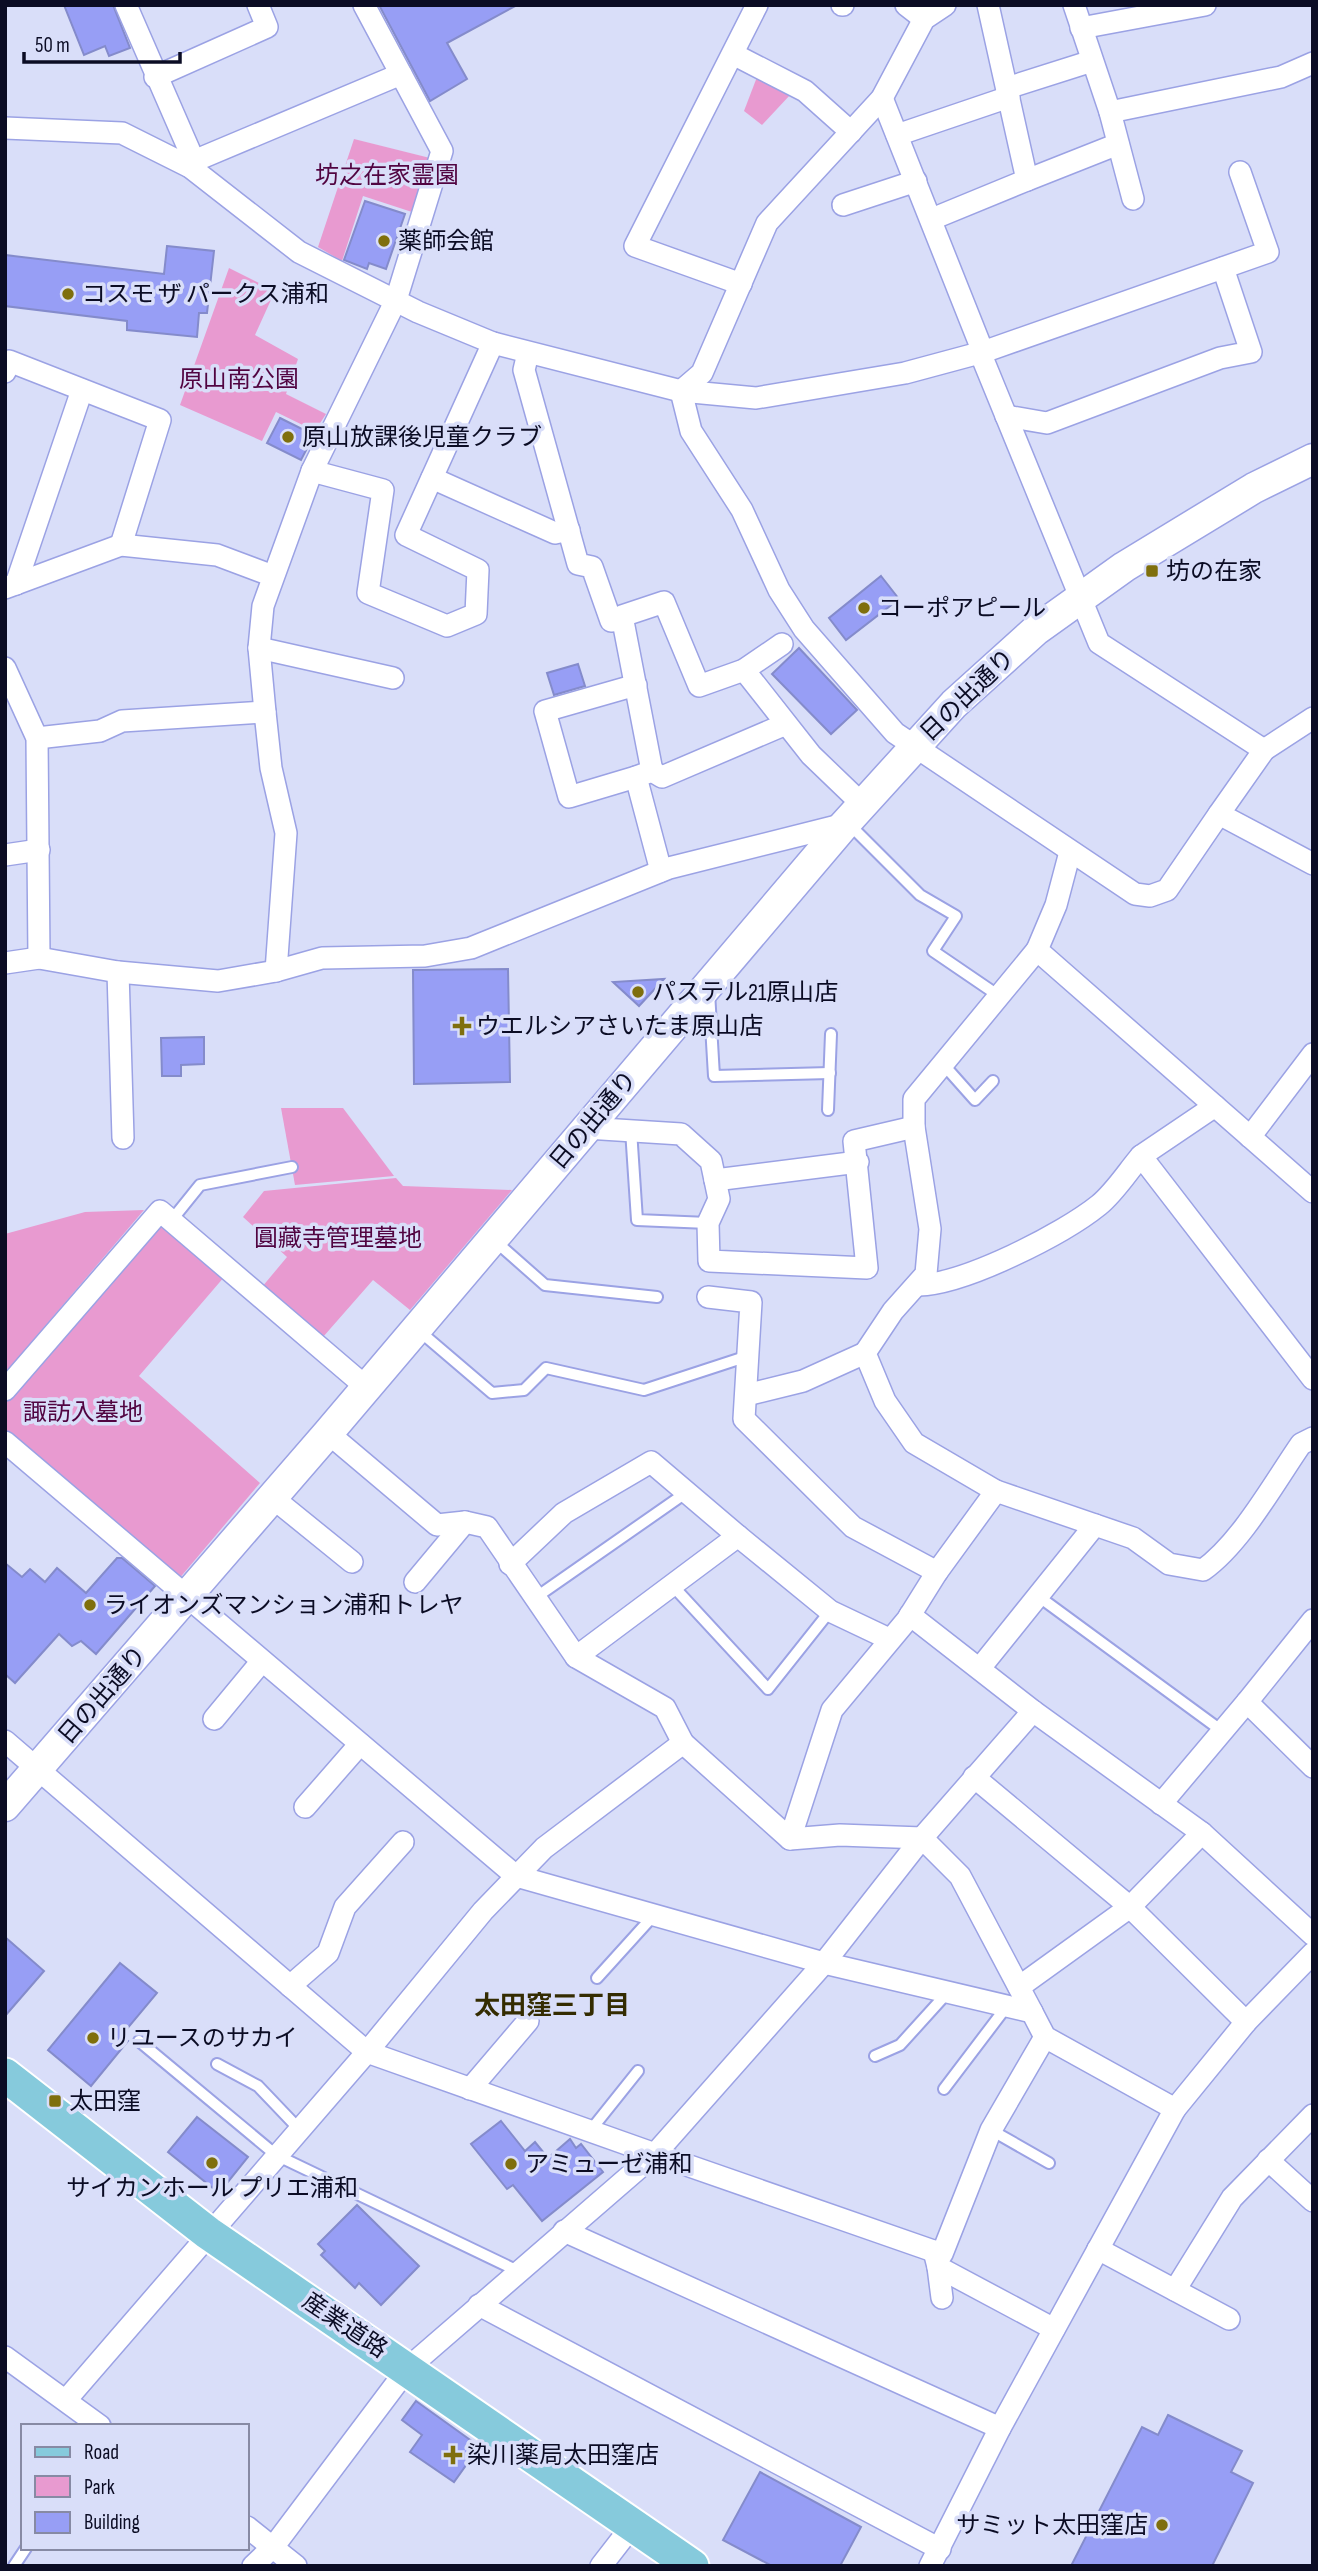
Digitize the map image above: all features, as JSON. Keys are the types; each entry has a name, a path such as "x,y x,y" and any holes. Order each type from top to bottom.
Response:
{"main road":[{"name":"産業道路","path":"7,2082 208,2232 692,2566"}],"street":[{"path":"126,5 192,164"},
{"path":"155,77 267,27 258,5"},
{"path":"276,971 286,833 271,768 265,712 259,649 263,606 312,471 396,300 442,150 364,5"},
{"path":"741,284 635,246 758,5"},
{"path":"906,5 924,19"},
{"path":"681,391 702,373 767,223 882,98 924,19 945,5"},
{"path":"988,5 1027,180"},
{"path":"1073,5 1110,112 1133,200"},
{"path":"1081,28 1205,5"},
{"path":"733,54 805,91 851,132"},
{"path":"897,135 1092,61"},
{"path":"1110,112 1281,77 1313,63"},
{"path":"192,164 401,74"},
{"path":"882,98 932,219 983,352 984,362 1099,643 1264,750"},
{"path":"5,128 122,133 192,164 299,252 396,300 493,343 681,391 755,397 905,373 983,352 1268,252 1240,172"},
{"path":"932,219 1118,144"},
{"path":"843,205 916,181"},
{"path":"1006,416 1047,423 1220,358 1251,352 1223,268"},
{"path":"312,471 383,490 368,593 447,626 476,614 478,570 406,535 493,343"},
{"path":"528,353 524,370 578,564 592,567 611,621 622,620"},
{"path":"5,372 9,361 160,420 121,545"},
{"path":"11,586 82,390"},
{"path":"681,391 691,431 742,510 779,590 804,629 894,733 1135,894 1150,896 1167,890 1264,750 1313,718"},
{"name":"日の出通り","path":"5,1806 273,1498 913,746 993,666 1080,598 1212,513 1313,459"},
{"path":"432,478 555,533 569,530"},
{"path":"11,586 121,545 216,555 273,576"},
{"path":"662,871 644,774 636,685 622,616 664,602 699,686 744,670 782,644"},
{"path":"259,649 393,678"},
{"path":"5,668 37,738 39,958"},
{"path":"5,963 39,958 118,972 218,981 276,971 322,958 425,956 471,948 662,871 851,816 811,755 744,670"},
{"path":"636,685 545,711 569,796 644,774 662,777 786,724"},
{"path":"37,738 100,731 122,721 265,712"},
{"path":"1219,814 1313,864"},
{"path":"5,855 39,850"},
{"path":"746,1395 803,1381 865,1353 893,1311 926,1274 930,1229 914,1126 914,1099 1037,950 1056,905 1070,852"},
{"path":"1037,950 1313,1192"},
{"path":"118,972 123,1138"},
{"path":"1250,1137 1313,1054"},
{"path":"919,1285 936,1284 1010,1258 1100,1205 1141,1156 1215,1106"},
{"path":"586,1128 681,1134 711,1161 719,1199 708,1223 709,1261 867,1268 854,1141 914,1126"},
{"path":"1141,1156 1313,1379"},
{"path":"715,1180 858,1162"},
{"path":"5,1390 160,1211 366,1387"},
{"path":"708,1297 751,1302 744,1419 853,1527 937,1572"},
{"path":"865,1353 885,1401 914,1443 996,1491 1133,1538 1170,1564 1203,1570 1214,1562 1246,1523 1301,1444 1313,1438"},
{"path":"328,1433 437,1525 465,1522 487,1527 576,1657 665,1708 683,1743 790,1839 840,1835 922,1838 960,1876 1045,2037 1175,2109"},
{"path":"5,1442 516,1876 824,1963 1032,2012"},
{"path":"510,1564 564,1513 652,1462 830,1611 890,1639"},
{"path":"790,1839 832,1710 910,1615 937,1572 996,1491"},
{"path":"273,1498 352,1562"},
{"path":"415,1582 465,1522"},
{"path":"980,1668 1095,1525"},
{"path":"576,1657 738,1536"},
{"path":"910,1615 1033,1711 1202,1833 1313,1935"},
{"path":"1161,1804 1313,1620"},
{"path":"214,1719 262,1661"},
{"path":"1247,1702 1313,1767"},
{"path":"253,2566 274,2546 408,2368 655,2154 824,1963 922,1838 1033,1711"},
{"path":"5,1741 367,2052 655,2154 936,2259 1054,2329"},
{"path":"66,2400 208,2232 367,2052 483,1911 544,1848 683,1743"},
{"path":"305,1807 360,1744"},
{"path":"974,1777 1130,1907 1246,2022"},
{"path":"1019,1987 1130,1907 1202,1833"},
{"path":"290,1986 328,1953 345,1907 403,1842"},
{"path":"479,2305 935,2557 1000,2428 1175,2109 1246,2022 1313,1953"},
{"path":"470,2089 528,2021"},
{"path":"936,2259 942,2253 991,2130 1045,2037"},
{"path":"1175,2290 1232,2198 1313,2115"},
{"path":"1268,2160 1313,2201"},
{"path":"564,2231 1000,2428"},
{"path":"1098,2249 1229,2319"},
{"path":"936,2259 942,2298"},
{"path":"5,2357 97,2424"},
{"path":"601,2566 632,2526"},
{"path":"248,2528 296,2566"}],"lane":[{"path":"851,816 920,895 956,916 933,951 999,996"},
{"path":"708,985 714,1076 830,1073"},
{"path":"828,1110 831,1034"},
{"path":"943,1064 975,1100 993,1081"},
{"path":"631,1130 636,1220 708,1223"},
{"path":"171,1221 200,1185 292,1167"},
{"path":"493,1239 545,1285 657,1297"},
{"path":"416,1328 492,1392 524,1390 546,1368 644,1390 748,1356"},
{"path":"535,1598 687,1492"},
{"path":"672,1585 768,1689 830,1611"},
{"path":"1038,1596 1222,1731"},
{"path":"597,1978 654,1915"},
{"path":"875,2056 900,2045 948,1992"},
{"path":"944,2089 1007,2006"},
{"path":"139,2041 276,2155 518,2271"},
{"path":"217,2064 258,2086 299,2129"},
{"path":"590,2131 638,2071"},
{"path":"991,2130 1049,2163"},
{"path":"14,2566 25,2550"}],"green space":[{"path":"757,77 791,94 762,125 744,111"},
{"name":"坊之在家霊園","path":"354,139 430,158 412,212 363,196 342,261 318,247"},
{"name":"原山南公園","path":"229,268 275,291 255,335 298,359 286,394 326,414 315,431 276,412 262,441 180,405"},
{"path":"281,1108 343,1108 394,1176 295,1185"},
{"name":"圓藏寺管理墓地","path":"396,1178 403,1186 512,1190 410,1310 373,1280 323,1337 262,1287 287,1257 243,1217 264,1191"},
{"path":"144,1210 5,1373 5,1234 85,1212"},
{"name":"諏訪入墓地","path":"162,1224 225,1276 139,1376 260,1483 178,1580 5,1431 5,1398"}],"building":[{"path":"64,5 113,5 130,48 109,56 105,46 84,55"},
{"path":"379,5 517,5 447,43 467,79 430,101"},
{"path":"365,201 405,214 386,269 369,263 367,269 344,260"},
{"path":"167,246 214,251 207,313 199,313 197,337 127,330 127,321 5,306 5,255 164,274"},
{"path":"280,418 314,435 301,460 267,443"},
{"name":"コーポアピール","path":"881,576 899,599 846,640 829,618"},
{"path":"799,648 857,710 831,734 772,674"},
{"path":"578,664 585,686 554,695 547,673"},
{"path":"508,969 510,1082 414,1084 413,970"},
{"path":"664,979 639,1006 613,982"},
{"path":"204,1037 204,1064 181,1065 181,1076 162,1076 161,1038"},
{"name":"ライオンズマンション浦和トレヤ","path":"117,1558 122,1558 155,1586 96,1654 81,1641 72,1646 59,1634 15,1683 5,1674 5,1563 22,1577 30,1569 45,1582 57,1568 86,1593"},
{"path":"5,1937 44,1971 5,2016"},
{"path":"120,1963 157,1993 121,2036 128,2041 91,2086 48,2050"},
{"path":"197,2117 248,2157 219,2193 168,2152"},
{"name":"アミューゼ浦和","path":"501,2121 525,2151 535,2142 548,2158 570,2139 576,2148 581,2144 603,2172 542,2221 513,2185 507,2189 471,2144"},
{"path":"357,2205 419,2266 381,2305 359,2283 355,2288 321,2255 325,2251 318,2244"},
{"path":"416,2401 473,2442 469,2461 454,2482 410,2452 422,2435 402,2420"},
{"name":"サミット太田窪店","path":"1168,2415 1242,2451 1231,2472 1253,2483 1212,2566 1071,2566 1142,2427 1158,2435"},
{"path":"760,2472 861,2527 840,2566 772,2566 723,2540"}],"place":[{"name":"薬師会館","path":"384,241"},
{"name":"コスモ ザ パークス浦和","path":"68,294"},
{"name":"原山放課後児童クラブ","path":"288,437"},
{"name":"坊の在家","path":"1152,571"},
{"name":"コーポアピール","path":"864,608"},
{"name":"パステル21原山店","path":"638,992"},
{"name":"ウエルシアさいたま原山店","path":"462,1026"},
{"name":"ライオンズマンション浦和トレヤ","path":"90,1605"},
{"name":"リユースのサカイ","path":"93,2038"},
{"name":"太田窪","path":"55,2101"},
{"name":"サイカンホール プリエ浦和","path":"212,2163"},
{"name":"アミューゼ浦和","path":"511,2164"},
{"name":"染川薬局太田窪店","path":"453,2455"},
{"name":"サミット太田窪店","path":"1162,2525"}],"district":[{"name":"太田窪三丁目","path":"552,2005"}]}
